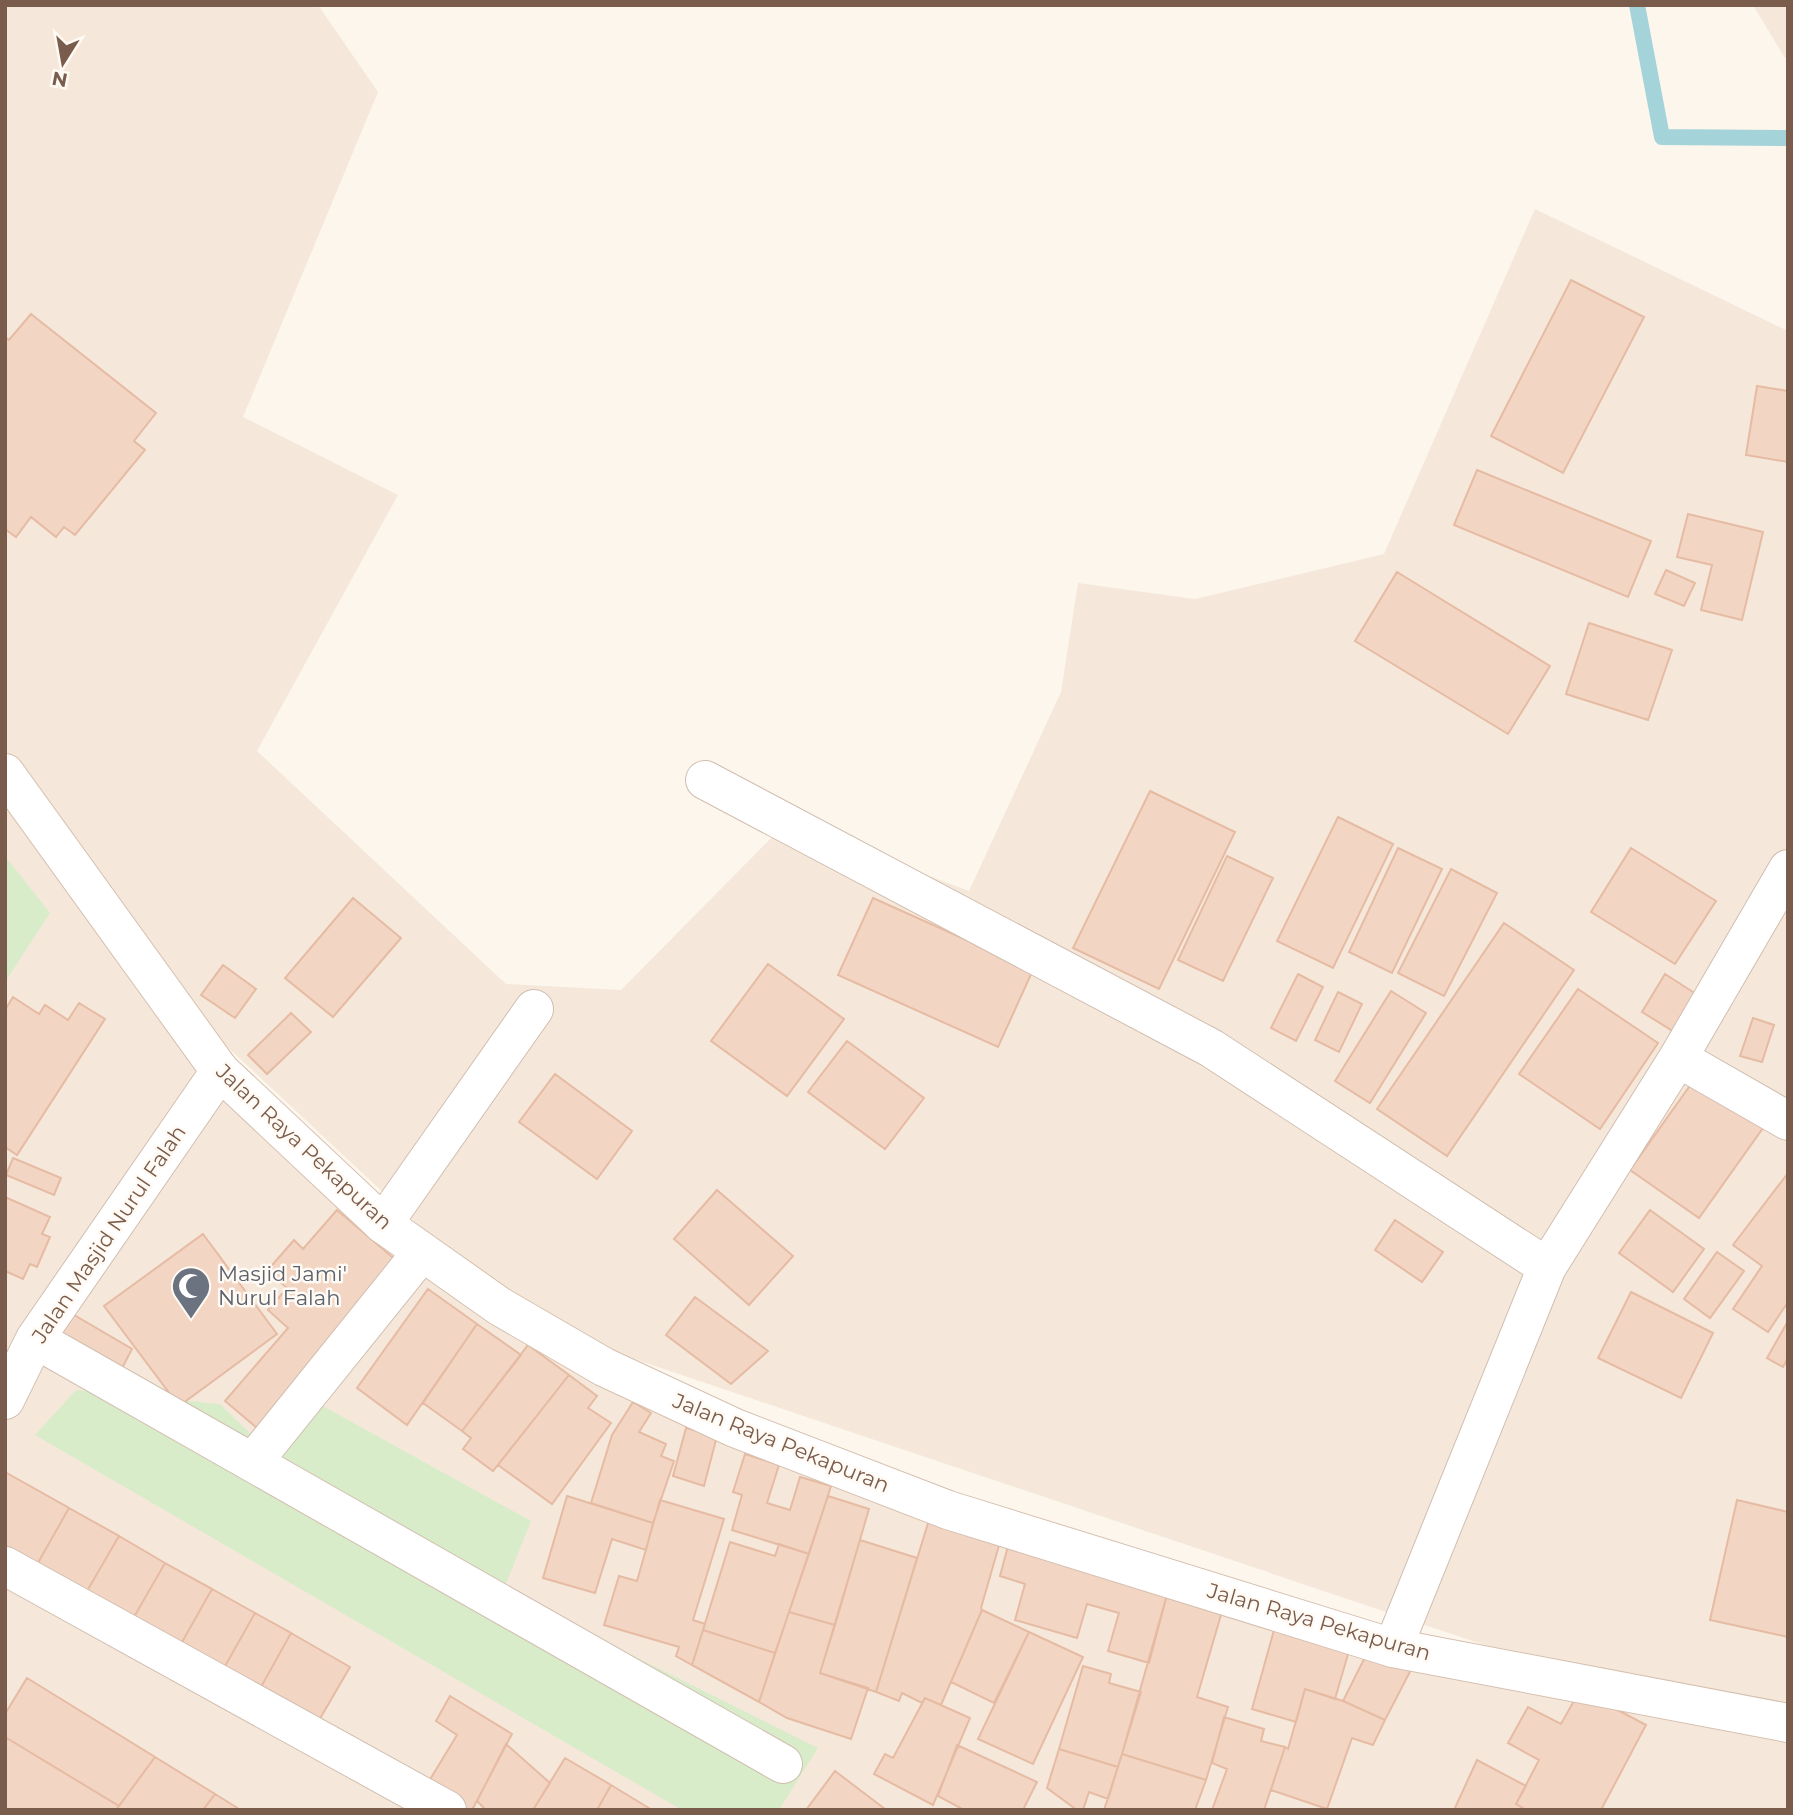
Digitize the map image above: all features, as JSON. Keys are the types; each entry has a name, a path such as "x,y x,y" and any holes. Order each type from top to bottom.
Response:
{"street":[{"name":"Jalan Raya Pekapuran","path":"5,774 220,1071 383,1224 499,1306 604,1367 735,1428 947,1510 1393,1648 1788,1723"},
{"path":"705,780 1211,1048 1547,1267"},
{"path":"1393,1648 1547,1267 1678,1058 1788,869"},
{"path":"383,1224 534,1009"},
{"path":"1678,1058 1788,1121"},
{"name":"Jalan Masjid Nurul Falah","path":"5,1401 35,1339 220,1071"},
{"path":"253,1462 422,1252"},
{"path":"35,1339 783,1764"},
{"path":"5,1566 447,1810"}],"shaded area":[{"path":"5,5 318,5 378,92 243,417 398,495 257,751 506,984 621,990 787,822 969,891 1061,692 1078,583 1195,599 1384,554 1535,209 1788,331 1788,1703 1520,1657 536,1326 735,1428 1393,1648 1788,1723 1788,1810 5,1810 5,773 220,1071 511,1312 160,984 5,756"},
{"path":"1753,5 1788,5 1788,57 1785,58"}],"green space":[{"path":"5,856 50,913 5,982"},
{"path":"76,1390 220,1404 263,1446 312,1400 531,1521 503,1591 818,1748 779,1810 682,1810 35,1435"}],"building":[{"path":"1571,280 1644,317 1563,473 1491,436"},
{"path":"31,314 156,413 134,441 145,450 75,535 64,527 56,537 31,517 16,537 5,529 5,337 9,340"},
{"path":"1757,386 1788,391 1788,462 1746,455"},
{"path":"1477,470 1651,541 1628,597 1454,525"},
{"path":"1688,514 1763,532 1742,620 1701,610 1712,565 1677,557"},
{"path":"1666,570 1695,583 1684,606 1655,594"},
{"path":"1397,572 1550,666 1508,734 1355,641"},
{"path":"1589,623 1672,650 1648,720 1566,694"},
{"path":"1150,791 1235,832 1159,989 1073,948"},
{"path":"1338,817 1393,844 1333,968 1277,941"},
{"path":"1398,848 1442,869 1392,973 1349,952"},
{"path":"1631,848 1716,901 1675,964 1591,912"},
{"path":"1227,856 1273,878 1223,981 1178,960"},
{"path":"1451,869 1497,893 1444,996 1398,973"},
{"path":"353,898 401,938 333,1017 285,978"},
{"path":"873,898 1033,970 998,1047 838,975"},
{"path":"1504,923 1574,970 1447,1156 1377,1109"},
{"path":"768,964 844,1019 787,1096 711,1041"},
{"path":"223,965 256,989 235,1018 201,995"},
{"path":"1298,974 1323,987 1296,1041 1271,1028"},
{"path":"1665,974 1707,1001 1684,1038 1642,1012"},
{"path":"1578,989 1658,1043 1600,1129 1519,1074"},
{"path":"1391,991 1426,1013 1370,1103 1335,1081"},
{"path":"1338,992 1362,1004 1339,1052 1315,1040"},
{"path":"13,997 39,1014 45,1005 68,1020 79,1003 105,1019 17,1155 5,1147 5,1010"},
{"path":"291,1013 311,1032 267,1074 248,1055"},
{"path":"1753,1018 1774,1025 1762,1062 1740,1056"},
{"path":"847,1041 924,1098 885,1149 808,1092"},
{"path":"555,1074 632,1131 597,1179 519,1122"},
{"path":"1694,1080 1763,1128 1699,1218 1630,1170"},
{"path":"13,1158 61,1178 54,1195 6,1175"},
{"path":"1788,1173 1788,1302 1768,1332 1733,1309 1762,1266 1733,1245"},
{"path":"717,1190 793,1256 749,1305 674,1239"},
{"path":"5,1197 50,1217 42,1234 50,1237 37,1267 30,1264 23,1279 5,1271"},
{"path":"337,1210 404,1267 263,1433 225,1401 288,1328 268,1310 287,1288 267,1271 294,1240 303,1249"},
{"path":"1650,1210 1704,1249 1673,1292 1619,1253"},
{"path":"1395,1220 1443,1252 1422,1282 1375,1250"},
{"name":"Masjid Jami' Nurul Falah","path":"203,1234 277,1334 179,1406 104,1306"},
{"path":"1717,1252 1744,1271 1710,1318 1684,1299"},
{"path":"428,1289 477,1324 407,1425 357,1388"},
{"path":"1631,1292 1713,1333 1681,1398 1598,1358"},
{"path":"695,1297 768,1351 731,1384 666,1335"},
{"path":"64,1309 132,1349 116,1380 49,1342"},
{"path":"1788,1321 1788,1358 1783,1367 1767,1358"},
{"path":"477,1324 521,1355 462,1431 423,1403"},
{"path":"528,1345 569,1375 493,1471 463,1449 471,1438 462,1431"},
{"path":"569,1375 597,1396 588,1408 611,1423 552,1504 498,1465"},
{"path":"633,1402 651,1413 639,1432 666,1444 661,1456 674,1461 653,1523 591,1503 612,1435"},
{"path":"686,1428 717,1436 704,1486 673,1476"},
{"path":"745,1454 779,1465 767,1503 790,1510 800,1477 831,1486 809,1554 732,1530 742,1495 733,1492"},
{"path":"5,1472 69,1508 34,1570 5,1554"},
{"path":"567,1496 653,1523 646,1550 612,1539 595,1593 543,1578"},
{"path":"828,1496 869,1509 835,1625 789,1612"},
{"path":"660,1500 724,1519 693,1620 705,1624 692,1665 676,1656 679,1647 604,1625 619,1576 637,1581"},
{"path":"1737,1500 1788,1512 1788,1637 1710,1620"},
{"path":"69,1508 119,1536 83,1598 34,1570"},
{"path":"929,1520 1000,1542 982,1610 941,1705 925,1698 922,1703 902,1693 899,1701 876,1692"},
{"path":"119,1536 165,1563 130,1624 83,1598"},
{"path":"860,1540 917,1558 876,1692 820,1673"},
{"path":"730,1542 775,1556 779,1544 809,1554 775,1653 703,1630"},
{"path":"1008,1546 1168,1591 1149,1663 1108,1651 1119,1613 1087,1604 1077,1638 1015,1620 1025,1584 1000,1576"},
{"path":"165,1563 212,1589 177,1651 130,1624"},
{"path":"212,1589 255,1613 220,1675 177,1651"},
{"path":"1168,1591 1223,1608 1197,1697 1228,1707 1206,1780 1122,1754"},
{"path":"982,1610 1029,1632 994,1703 951,1682"},
{"path":"789,1612 835,1625 820,1673 868,1688 851,1739 787,1718 759,1702"},
{"path":"255,1613 291,1633 256,1696 220,1675"},
{"path":"703,1630 775,1653 759,1702 692,1665"},
{"path":"1274,1630 1353,1637 1335,1699 1305,1689 1296,1722 1252,1709"},
{"path":"1029,1632 1083,1657 1033,1764 978,1739"},
{"path":"291,1633 350,1667 314,1729 256,1696"},
{"path":"1372,1643 1414,1664 1385,1720 1343,1701"},
{"path":"1083,1666 1111,1674 1109,1683 1141,1692 1118,1767 1059,1749"},
{"path":"27,1678 155,1757 119,1806 5,1737 5,1714"},
{"path":"1305,1689 1343,1701 1385,1720 1373,1745 1352,1738 1327,1809 1271,1790 1285,1747 1288,1749"},
{"path":"1580,1690 1646,1725 1601,1810 1526,1810 1516,1804 1539,1760 1508,1743 1528,1707 1561,1724"},
{"path":"450,1696 512,1734 472,1810 464,1810 426,1786 457,1735 436,1721"},
{"path":"925,1698 970,1718 933,1805 874,1774 885,1754 893,1758"},
{"path":"1224,1717 1264,1729 1261,1741 1285,1747 1264,1810 1212,1810 1227,1769 1212,1763"},
{"path":"5,1737 119,1806 116,1810 5,1810"},
{"path":"506,1744 550,1783 533,1810 486,1810 477,1801"},
{"path":"957,1745 1037,1782 1023,1810 964,1810 938,1796"},
{"path":"1059,1749 1118,1767 1108,1799 1089,1792 1083,1810 1077,1810 1047,1788"},
{"path":"1122,1754 1206,1780 1195,1810 1104,1810"},
{"path":"155,1757 215,1794 203,1810 116,1810"},
{"path":"565,1758 611,1785 597,1810 533,1810"},
{"path":"1477,1760 1526,1786 1516,1804 1526,1810 1454,1810"},
{"path":"835,1771 885,1809 806,1810"},
{"path":"611,1785 652,1810 597,1810"},
{"path":"215,1794 236,1807 240,1810 203,1810"}],"waterway":[{"path":"1637,5 1662,137 1788,138"}],"place":[{"name":"Masjid Jami' Nurul Falah","path":"191,1320"}]}
